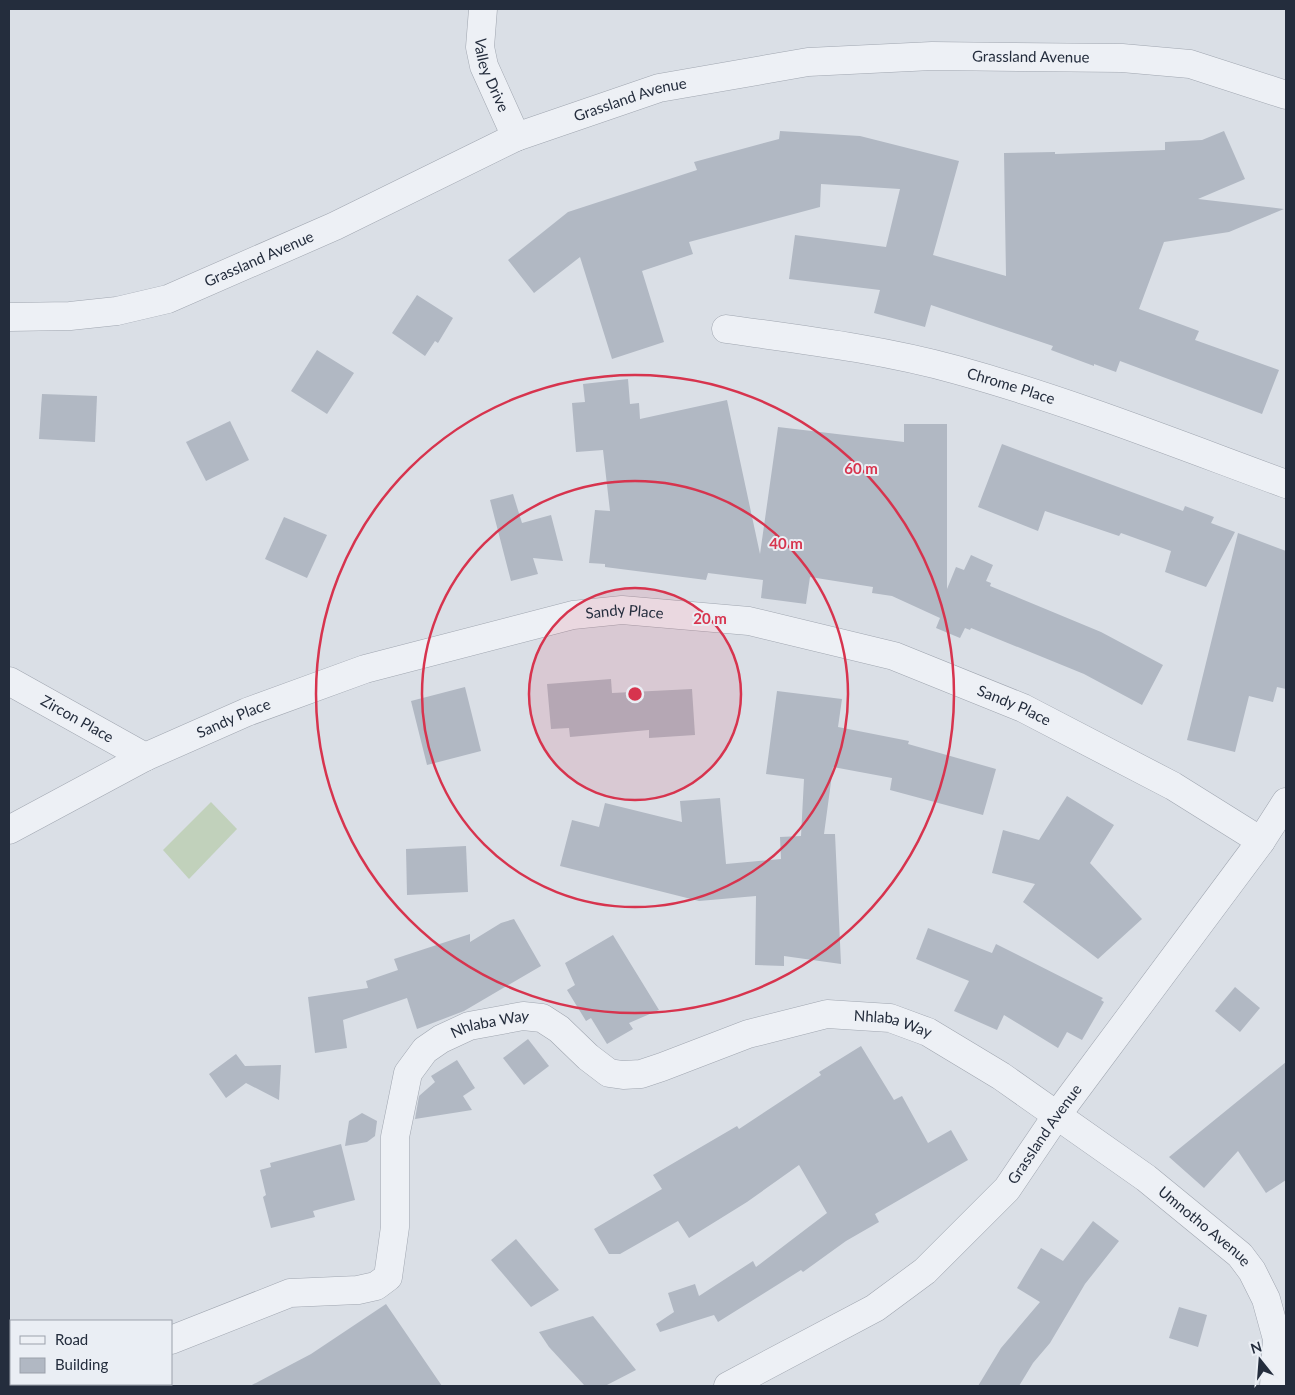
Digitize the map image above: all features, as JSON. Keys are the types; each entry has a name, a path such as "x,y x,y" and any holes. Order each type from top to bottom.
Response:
{"street":[{"name":"Valley Drive","path":"483,9 480,47 484,66 516,137"},
{"name":"Grassland Avenue","path":"9,317 70,316 117,311 168,299 334,226 516,137 659,88 808,62 932,56 1122,58 1190,64 1286,94"},
{"name":"Chrome Place","path":"726,329 852,346 956,370 1044,396 1286,484"},
{"name":"Sandy Place","path":"9,830 145,757 247,712 365,669 573,615 622,610 749,621 894,656 1023,708 1173,786 1261,841"},
{"name":"Zircon Place","path":"9,681 145,757"},
{"name":"Grassland Avenue","path":"728,1386 875,1308 925,1271 1007,1189 1057,1115 1261,841 1286,802"},
{"name":"Nhlaba Way","path":"172,1340 290,1293 358,1290 376,1286 388,1277 395,1227 395,1136 408,1073 425,1050 441,1039 469,1026 523,1016 542,1018 558,1029 588,1057 609,1073 623,1075 641,1074 748,1034 827,1014 890,1018 928,1032 1001,1076 1057,1115"},
{"name":"Umnotho Avenue","path":"1057,1115 1146,1178 1240,1255 1252,1271 1266,1299 1277,1339 1274,1386"}],"green space":[{"path":"211,802 237,829 189,879 163,850"}],"building":[{"path":"780,131 860,136 959,161 933,255 1006,276 1004,153 1055,152 1055,154 1165,150 1165,142 1202,140 1224,131 1245,179 1198,199 1284,209 1229,232 1164,242 1139,309 1199,331 1195,340 1279,370 1262,414 1120,361 1116,372 1094,364 1094,366 1051,350 1053,346 931,305 925,327 874,313 880,290 789,279 795,235 886,247 900,189 821,184 820,207 689,242 693,254 642,271 664,342 612,359 580,257 534,293 508,260 568,212 697,170 694,162 779,139"},
{"path":"417,295 453,318 438,343 435,341 425,356 392,333"},
{"path":"317,350 354,373 327,414 291,391"},
{"path":"628,379 630,404 639,403 640,419 727,400 760,554 778,427 904,442 904,424 947,424 947,589 956,567 964,570 971,555 993,565 986,581 991,583 990,586 1101,632 1163,665 1142,705 1084,674 971,628 970,630 965,628 960,638 936,628 940,618 892,596 872,593 873,587 810,577 806,604 761,598 763,580 708,573 706,580 605,567 605,564 589,563 595,510 610,511 603,450 576,452 572,403 585,402 583,384"},
{"path":"42,394 97,396 95,442 39,439"},
{"path":"230,421 249,460 206,481 186,442"},
{"path":"1002,444 1183,511 1185,506 1214,517 1211,523 1235,532 1206,587 1165,572 1171,551 1121,533 1119,536 1045,511 1038,531 978,507"},
{"path":"513,494 522,523 551,515 563,561 533,558 538,574 511,581 490,500"},
{"path":"284,517 327,535 307,578 265,559"},
{"path":"1238,533 1286,551 1286,689 1277,687 1273,702 1249,696 1235,752 1187,740"},
{"path":"611,679 612,693 692,689 695,735 649,738 649,730 570,737 569,728 551,729 547,684"},
{"path":"465,687 481,751 427,765 411,701"},
{"path":"777,691 842,699 838,727 909,741 908,744 996,769 983,815 890,790 892,778 833,767 824,834 835,834 841,964 784,956 784,966 755,965 756,896 699,901 560,866 572,820 599,827 605,803 682,822 680,801 720,798 726,864 781,859 780,837 801,836 804,779 766,774"},
{"path":"1067,796 1114,825 1090,863 1142,919 1098,959 1023,902 1035,884 992,873 1003,830 1039,840"},
{"path":"466,846 468,892 407,895 406,849"},
{"path":"514,919 541,966 464,1011 417,1029 407,998 343,1020 347,1048 315,1053 308,997 368,988 366,981 398,970 394,959 470,934 470,942 501,923"},
{"path":"928,928 992,953 996,944 1103,998 1101,1000 1104,1002 1082,1040 1067,1032 1058,1048 1004,1015 997,1030 954,1011 969,981 916,959"},
{"path":"613,935 659,1010 629,1023 633,1029 607,1044 591,1018 586,1021 567,990 575,985 565,963"},
{"path":"1235,987 1260,1008 1240,1032 1215,1011"},
{"path":"528,1039 549,1066 524,1085 503,1058"},
{"path":"861,1046 894,1100 902,1096 928,1143 951,1130 968,1160 875,1214 879,1222 846,1241 803,1272 801,1270 718,1322 714,1315 660,1332 656,1324 674,1312 668,1293 695,1284 699,1296 753,1261 756,1267 827,1213 799,1165 747,1202 689,1238 678,1221 620,1254 609,1254 594,1229 662,1189 653,1175 737,1126 739,1129 821,1075 819,1072"},
{"path":"236,1054 245,1066 281,1065 279,1100 246,1083 226,1098 209,1074"},
{"path":"457,1060 475,1088 463,1096 472,1110 415,1119 419,1096 435,1082 431,1076"},
{"path":"1286,1062 1286,1180 1266,1193 1238,1151 1204,1188 1169,1157"},
{"path":"362,1113 377,1121 375,1136 367,1142 345,1146 349,1121"},
{"path":"341,1144 355,1200 313,1211 315,1217 271,1228 263,1197 266,1195 260,1170 271,1167 270,1163"},
{"path":"1093,1221 1119,1241 1085,1284 1050,1343 1033,1363 1019,1386 978,1386 1001,1348 1040,1302 1017,1288 1041,1248 1063,1261"},
{"path":"516,1239 559,1290 531,1307 491,1260"},
{"path":"386,1304 442,1386 250,1386 311,1354"},
{"path":"1179,1307 1207,1315 1198,1347 1169,1338"},
{"path":"593,1316 636,1370 605,1386 585,1386 549,1347 539,1332"}]}
